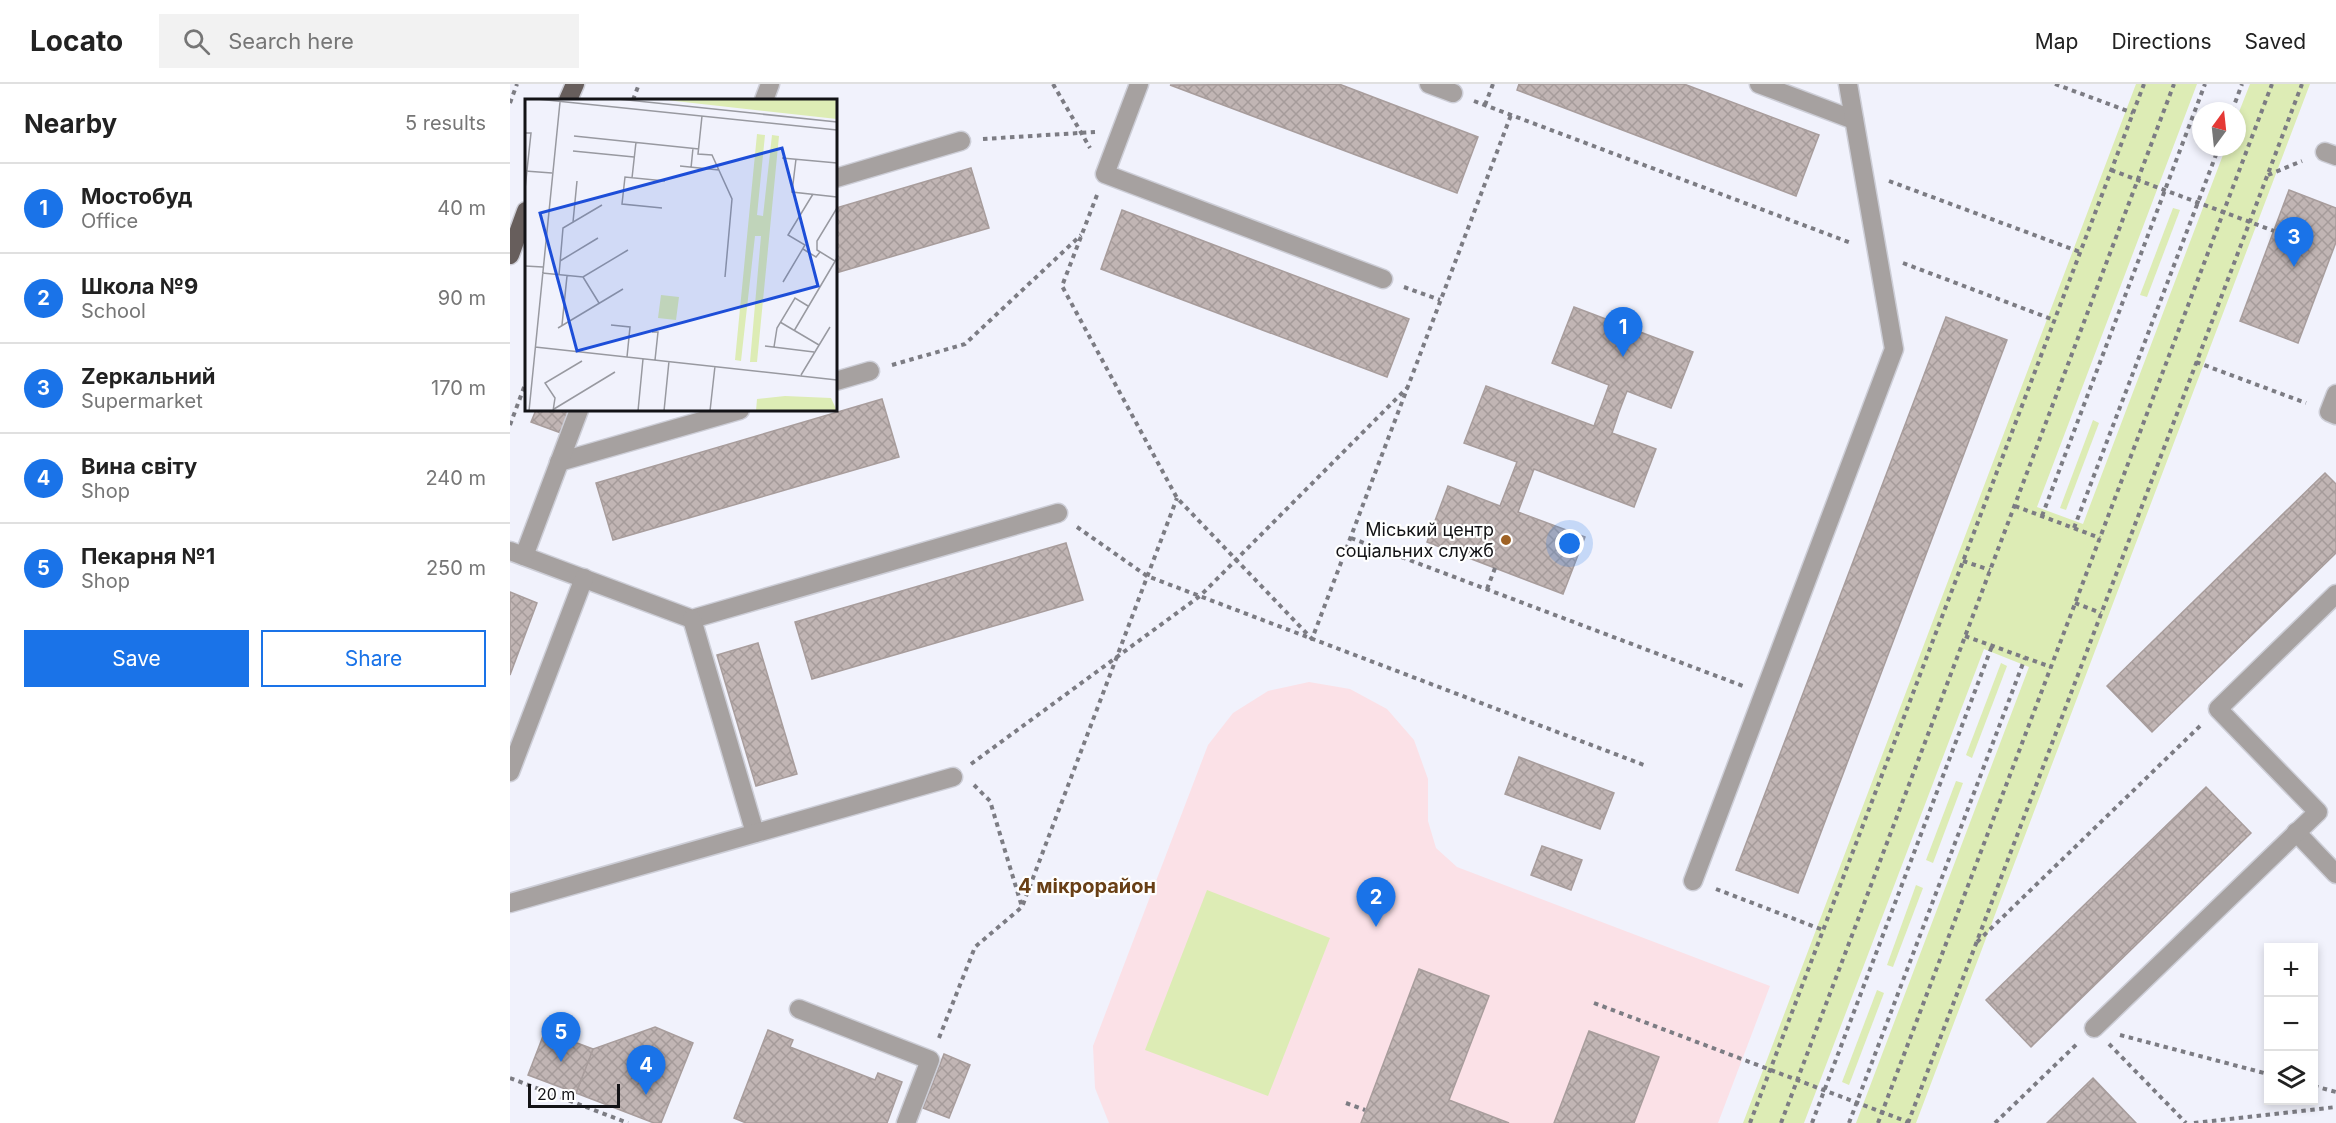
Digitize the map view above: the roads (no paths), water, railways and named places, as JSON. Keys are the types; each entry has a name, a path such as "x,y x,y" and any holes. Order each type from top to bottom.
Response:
{"main road":[{"path":"568,99 575,84"},
{"path":"510,255 525,214"}],"lane":[{"path":"764,99 770,84"},
{"path":"1139,84 1105,174 1383,279"},
{"path":"1429,84 1453,93"},
{"path":"1759,84 1854,120"},
{"path":"1693,881 1894,349 1848,84"},
{"path":"837,178 961,141"},
{"path":"837,381 870,371"},
{"path":"2333,413 2336,394"},
{"path":"579,411 559,462 517,553 692,619 1058,513"},
{"path":"559,462 737,411"},
{"path":"510,772 584,578"},
{"path":"2094,1028 2318,812 2218,709 2336,594"},
{"path":"692,619 755,833"},
{"path":"510,903 953,777"},
{"path":"2296,832 2336,874"},
{"path":"800,1009 930,1060 906,1123"}],"place":[{"name":"Zеркальний","path":"2294,267"},
{"name":"Мостобуд","path":"1623,357"},
{"name":"Міський центр соціальних служб","path":"1506,540"},
{"name":"Школа №9","path":"1376,927"},
{"name":"Пекарня №1","path":"561,1062"},
{"name":"Вина світу","path":"646,1095"}],"district":[{"name":"4 мікрорайон","path":"1087,886"}]}
